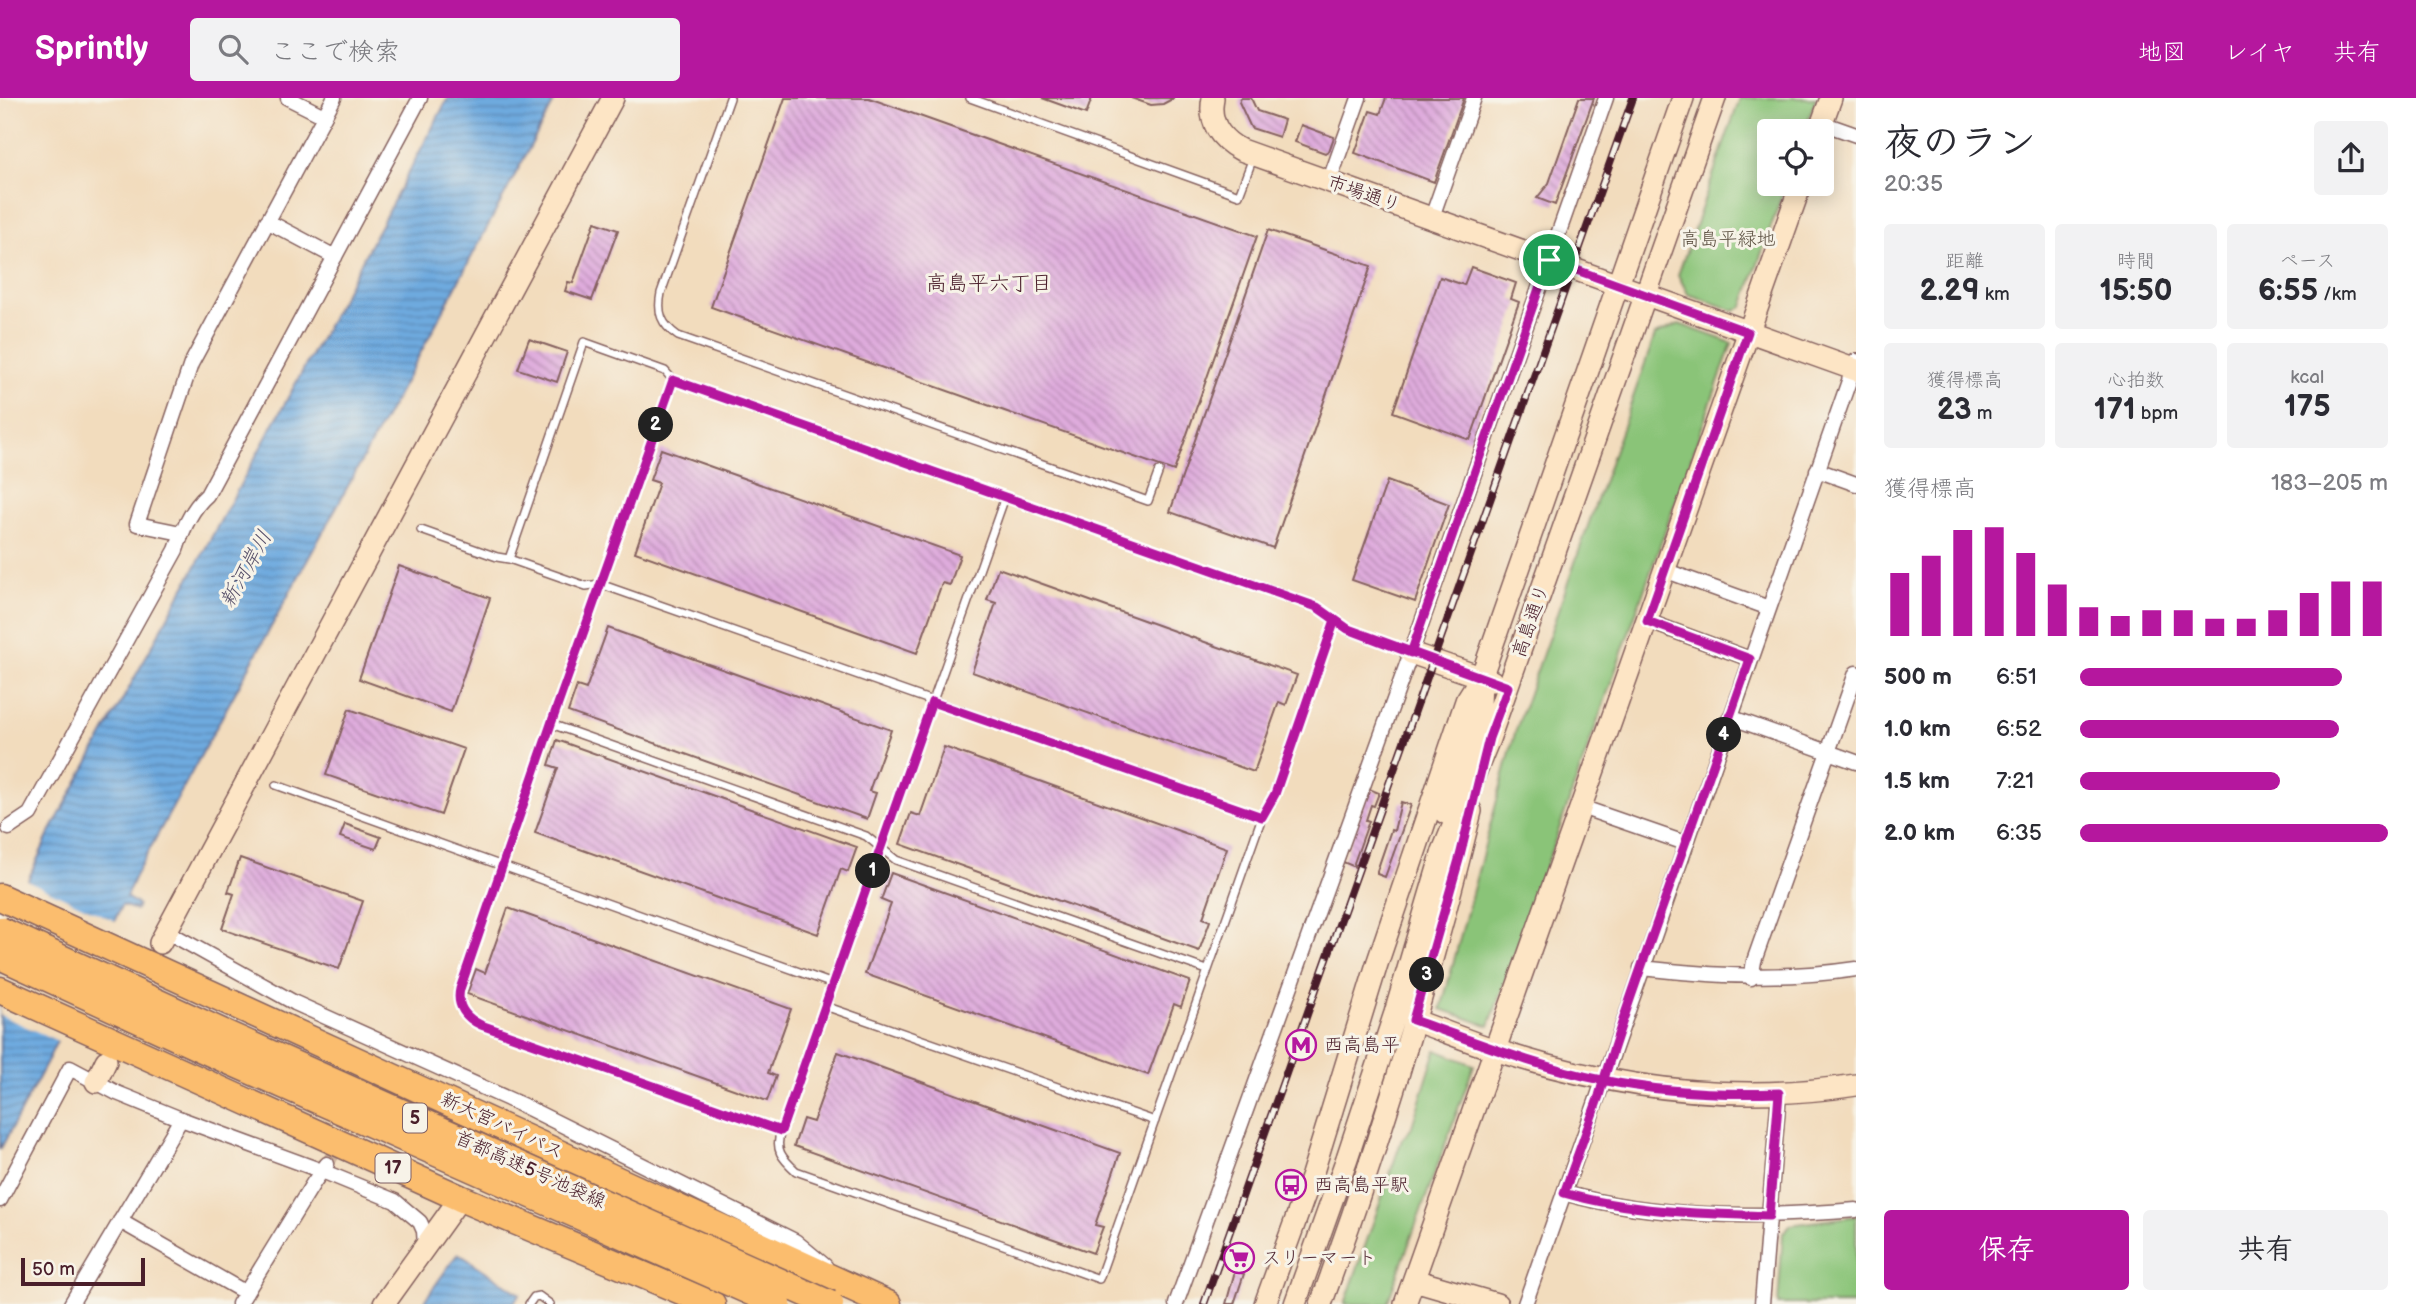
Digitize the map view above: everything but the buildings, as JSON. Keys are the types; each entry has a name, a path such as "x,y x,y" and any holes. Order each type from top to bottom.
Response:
{"highway":[{"name":"新大宮バイパス","path":"0,897 414,1085 839,1295 888,1304"},
{"name":"首都高速5号池袋線","path":"0,930 235,1038 839,1295"},
{"name":"首都高速5号池袋線","path":"0,956 213,1054 778,1304"},
{"name":"17","path":"0,990 460,1198 712,1304"}],"main road":[{"path":"163,937 613,98"},
{"name":"市場通り","path":"1213,98 1212,114 1217,132 1231,145 1254,155 1748,332 1855,367"},
{"name":"高島通り","path":"1295,1304 1480,706 1481,677 1683,98"},
{"name":"高島通り","path":"1283,1304 1395,1013 1443,850 1508,687 1715,98"},
{"path":"1824,119 1831,98"},
{"path":"1405,1304 1797,196"},
{"path":"1411,653 1508,687"},
{"path":"1265,1304 1312,1175 1377,964 1466,701 1481,677"},
{"path":"1321,1304 1360,1198 1393,1093 1457,868 1489,738"},
{"path":"1413,1020 1494,1049 1603,1080 1691,1092 1779,1093 1856,1086"},
{"path":"96,1082 106,1061"},
{"path":"384,1304 460,1198"},
{"path":"1414,1280 1497,1304"}],"street":[{"path":"288,98 324,116"},
{"path":"181,533 137,524 191,364 334,98"},
{"path":"9,828 30,814 176,550 181,533 201,500 207,495 420,98"},
{"path":"1329,182 1359,98"},
{"path":"1432,217 1474,98"},
{"path":"1177,1304 1411,653 1606,98"},
{"path":"1834,130 1856,135"},
{"path":"267,221 335,257"},
{"path":"1525,1304 1685,843 1855,367"},
{"path":"1818,470 1856,484"},
{"path":"1664,570 1769,608"},
{"path":"1647,621 1750,659"},
{"path":"1751,978 1754,961 1856,673"},
{"path":"1730,717 1856,762"},
{"path":"1581,807 1685,843"},
{"path":"163,937 391,1051 524,1106 795,1241 839,1295"},
{"path":"1641,968 1751,978 1856,969"},
{"path":"0,1200 71,1068 117,1093 181,1119 325,1167 400,1204 421,1222 425,1231 425,1246"},
{"path":"1762,1304 1779,1093"},
{"path":"71,1304 181,1119"},
{"path":"120,1221 243,1299 325,1167"},
{"path":"1564,1193 1674,1212 1769,1216 1856,1210"}],"lane":[{"path":"730,98 661,293 660,318 668,329 678,336 1148,501 1159,471"},
{"path":"970,98 1239,195 1254,155"},
{"path":"509,559 584,342 665,371 673,380 1317,607 1348,629 1411,653"},
{"path":"673,380 551,724 459,995 461,1007 467,1017 481,1025 781,1131"},
{"path":"1005,497 777,1142 779,1153 796,1171 1100,1279 1207,970 1262,817 1275,794 1335,620"},
{"path":"421,530 586,586 600,584 1262,817"},
{"path":"551,724 866,836 897,860 1207,970"},
{"path":"276,785 833,984"},
{"path":"825,1006 1155,1121"},
{"path":"530,1304 534,1297 539,1296 550,1304"}],"green space":[{"name":"高島平緑地","path":"1740,98 1816,98 1808,119 1757,119 1757,196 1782,196 1743,306 1735,311 1688,294 1678,275"},
{"path":"1679,324 1732,343 1489,1026 1441,1009 1515,733 1655,335"},
{"path":"1436,1050 1474,1065 1387,1304 1345,1304 1402,1139 1411,1129"},
{"path":"1856,1216 1856,1304 1778,1304 1783,1233 1790,1225"}],"water":[{"name":"新河岸川","path":"448,98 556,98 414,365 134,878 126,897 138,905 136,910 122,905 45,1066 0,1150 0,941 49,834 331,319"},
{"path":"458,1253 520,1294 513,1304 422,1304"}],"pier":[{"path":"24,879 117,922 60,1042 0,1015 0,932"}],"tunnel":[{"path":"108,1056 160,943"},
{"path":"328,1163 357,1111"}],"railway":[{"path":"1204,1304 1633,98"}],"place":[{"name":"西高島平","path":"1301,1045"},
{"name":"西高島平駅","path":"1291,1185"},
{"name":"スリーマート","path":"1239,1258"}],"district":[{"name":"高島平六丁目","path":"989,283"}],"route":[{"path":"1549,260 1411,653 1348,629 1335,620 1275,794 1262,817 932,702 781,1131 481,1025 467,1017 459,1001 460,989 673,380 1317,607 1348,629 1411,653 1508,687 1489,738 1460,856 1413,1020 1511,1055 1603,1080 1691,1092 1779,1093 1769,1216 1686,1213 1628,1206 1564,1193 1599,1096 1603,1080 1608,1063 1641,968 1750,659 1647,621 1748,332 1549,260"}]}
